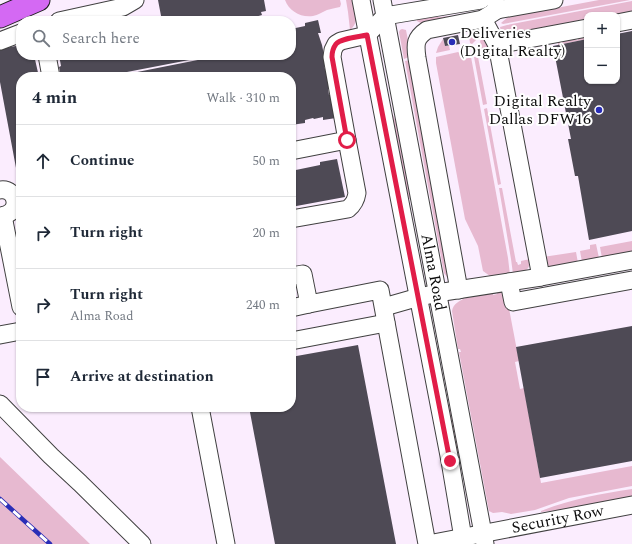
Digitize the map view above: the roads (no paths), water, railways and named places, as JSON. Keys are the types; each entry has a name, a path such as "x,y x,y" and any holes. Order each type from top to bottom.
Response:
{"main road":[{"path":"0,17 39,0"}],"street":[{"path":"82,16 123,7 135,0"},
{"name":"Alma Road","path":"361,0 417,297 450,461 464,541"},
{"path":"296,218 348,209 356,200 357,192 332,57 336,44 341,41 367,35 384,8 481,0"},
{"path":"459,290 416,58 415,47 417,39 427,30 492,10 554,0"},
{"name":"Alma Road","path":"384,8 484,539"},
{"path":"492,10 497,45 541,277"},
{"path":"620,22 632,20"},
{"path":"497,45 584,29"},
{"path":"0,41 16,35"},
{"path":"48,60 50,72"},
{"path":"296,150 347,140"},
{"path":"0,190 4,189 16,200"},
{"path":"16,206 9,214 2,216 16,287"},
{"path":"296,340 385,315 417,297 541,277 632,260"},
{"path":"296,275 302,274 308,304"},
{"path":"510,282 513,302 632,280"},
{"path":"296,307 380,290 427,544"},
{"path":"0,335 16,333"},
{"path":"0,404 51,456 142,544"},
{"path":"201,412 226,544"},
{"name":"Security Row","path":"427,544 484,539 632,505"}],"railway":[{"path":"0,499 50,544"}],"place":[{"name":"Deliveries (Digital Realty)","path":"452,42"},
{"name":"Digital Realty Dallas DFW16","path":"599,110"}]}
